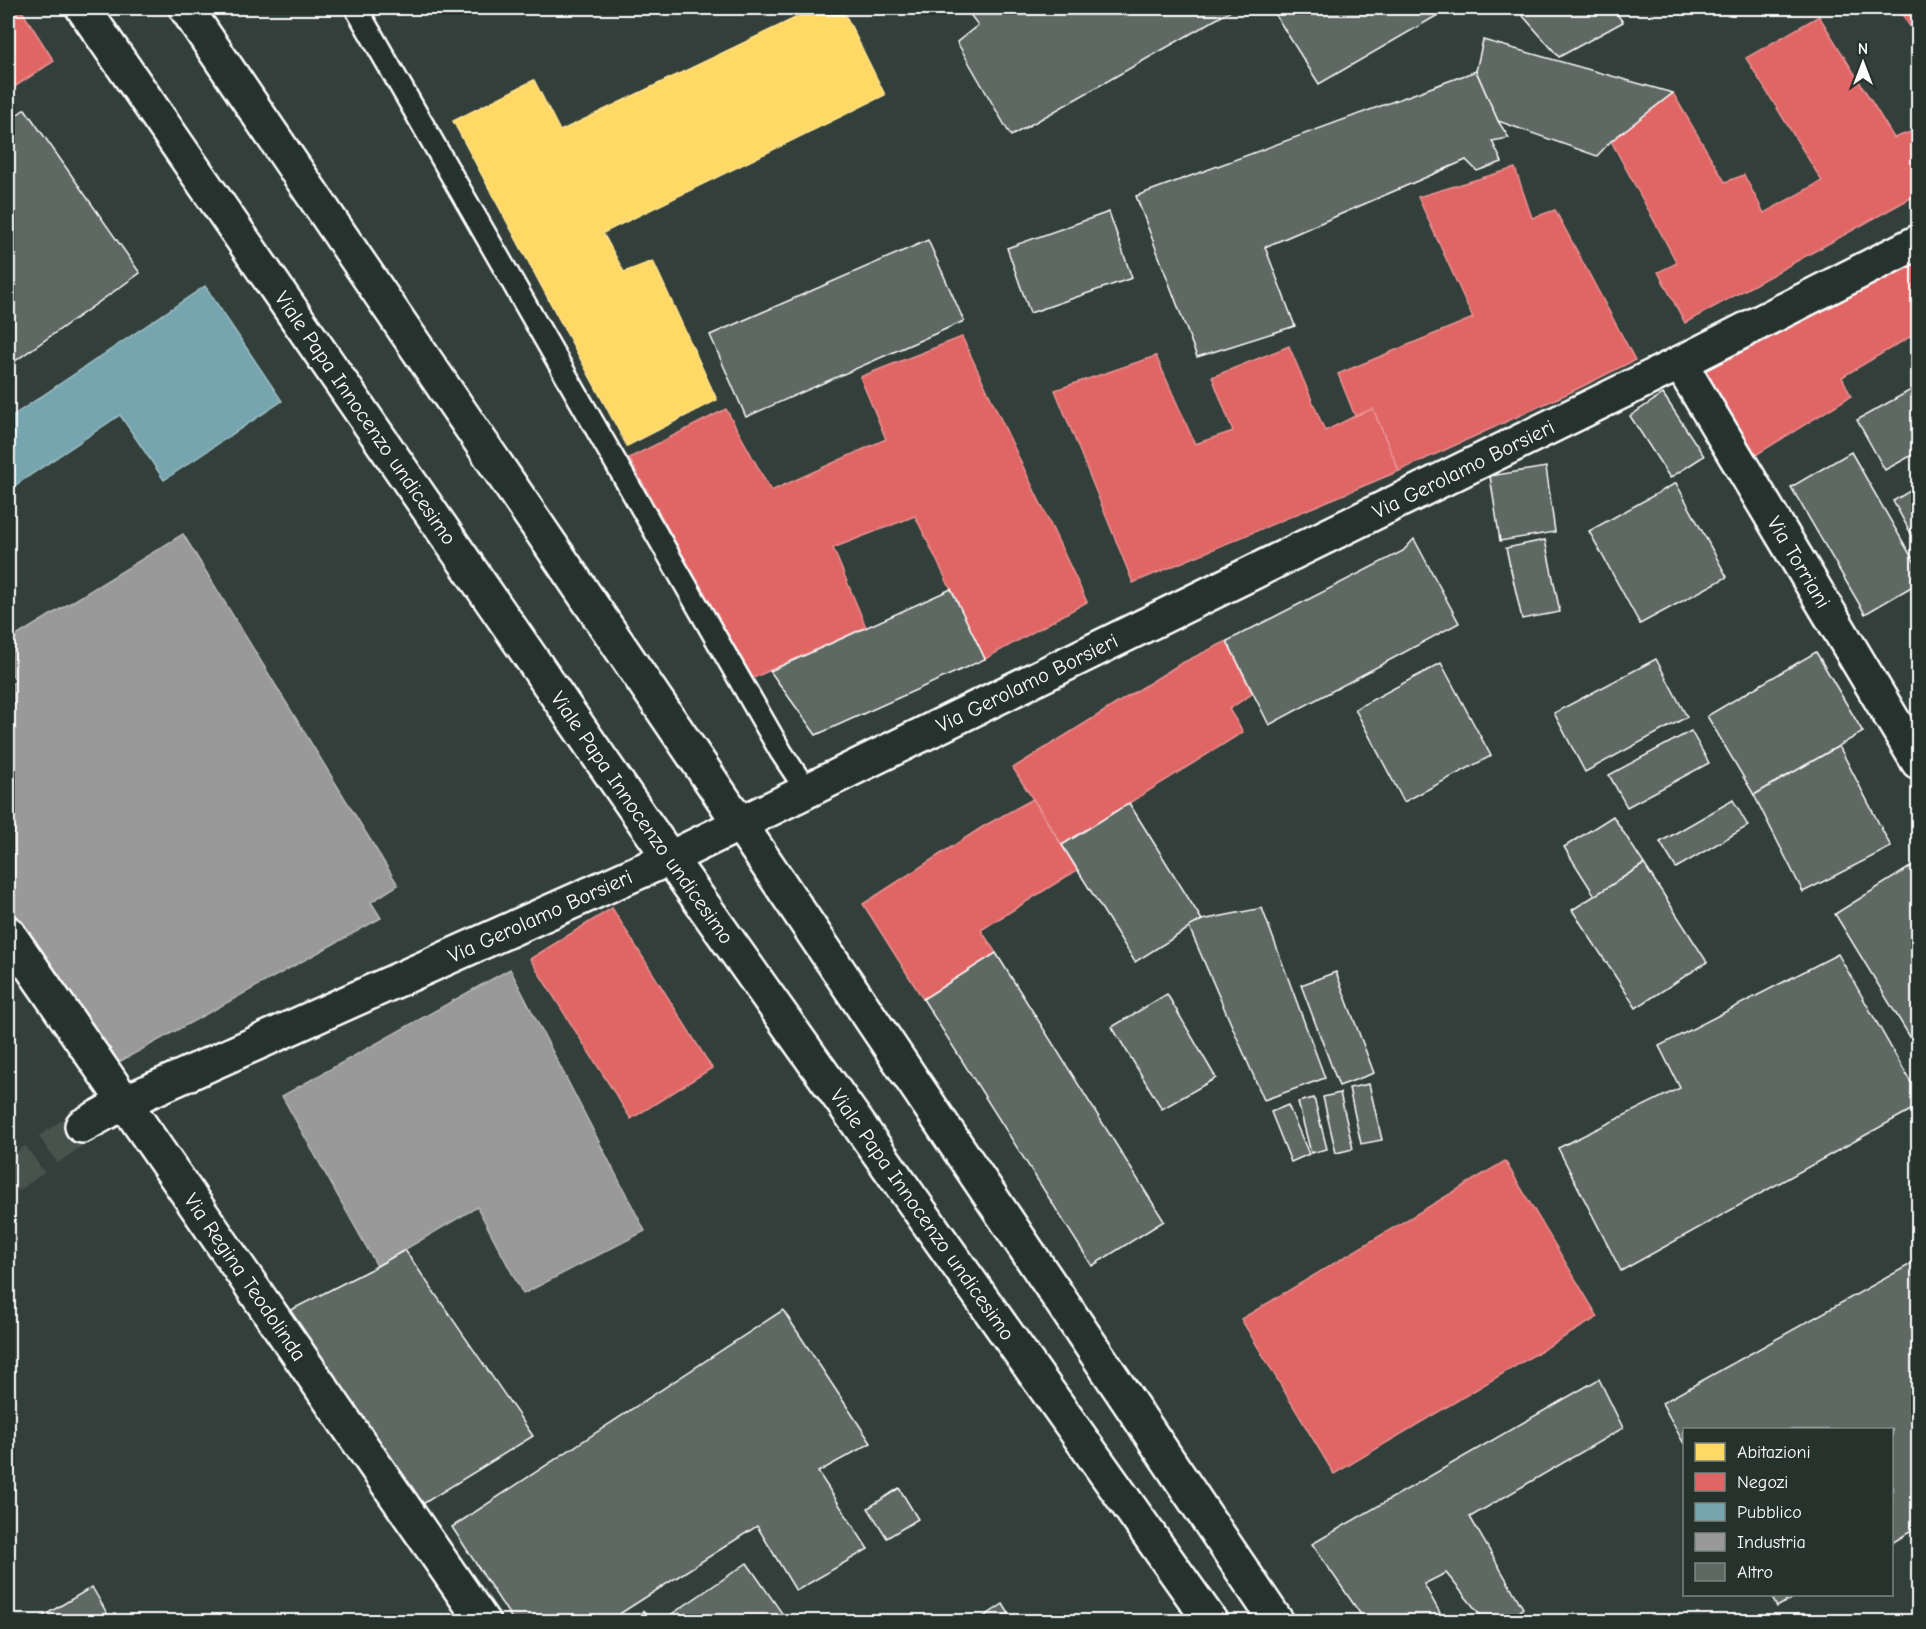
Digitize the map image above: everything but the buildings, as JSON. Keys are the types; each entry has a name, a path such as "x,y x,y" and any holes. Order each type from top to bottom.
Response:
{"main road":[{"name":"Viale Papa Innocenzo undicesimo","path":"83,8 670,858 1211,1622"},
{"path":"186,8 1277,1622"},
{"name":"Via Gerolamo Borsieri","path":"82,1126 125,1102 670,858 1680,363 1918,242"},
{"name":"Via Torriani","path":"1680,363 1918,762"},
{"name":"Via Regina Teodolinda","path":"8,933 483,1622"}],"lane":[{"path":"356,8 775,742 807,791"}],"tunnel":[{"path":"8,1178 82,1126"}]}
